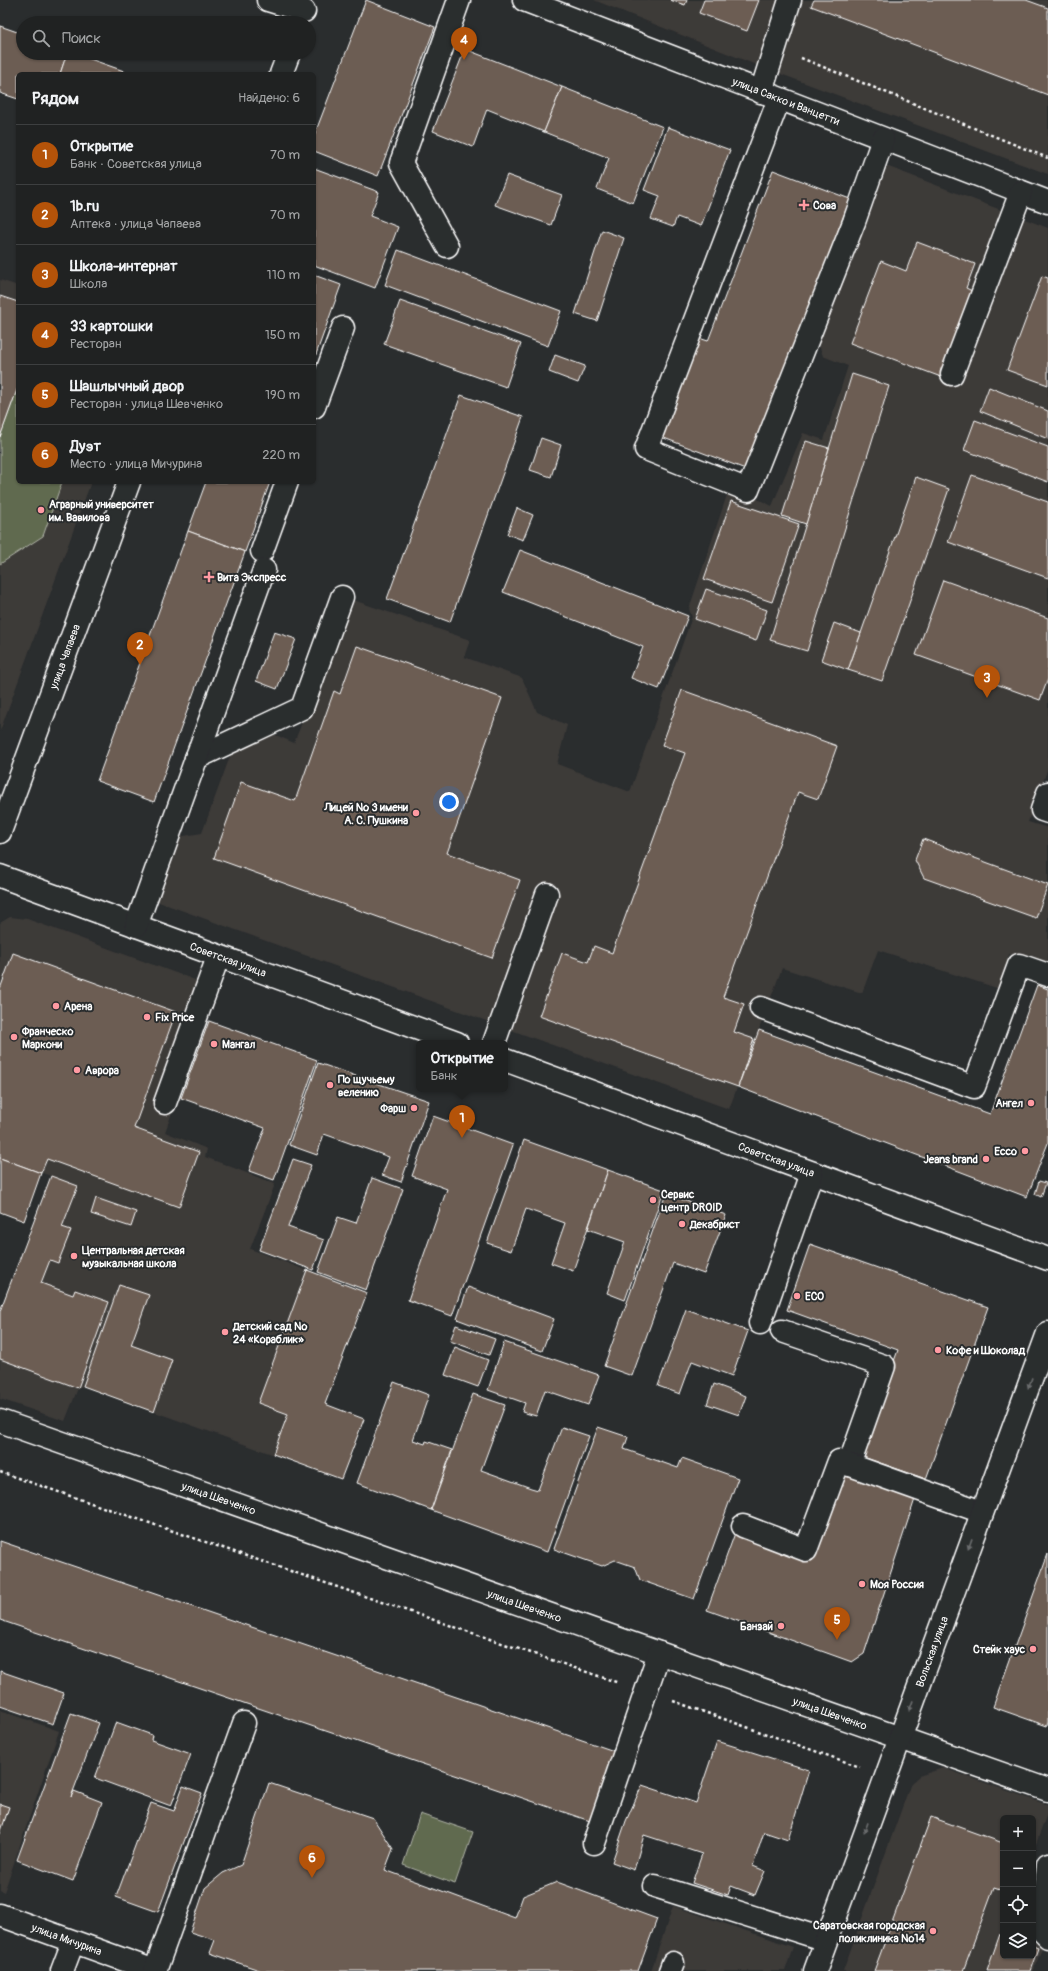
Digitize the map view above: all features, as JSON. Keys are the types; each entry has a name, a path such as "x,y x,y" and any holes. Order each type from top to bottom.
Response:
{"street":[{"path":"268,0 304,11"},
{"path":"447,246 401,163 458,0"},
{"name":"улица Сакко и Ванцетти","path":"524,0 1048,202"},
{"path":"790,0 770,95 646,449 748,490 854,222 883,138"},
{"path":"282,72 286,60"},
{"path":"952,374 1021,192"},
{"path":"316,402 343,328"},
{"name":"улица Чапаева","path":"0,832 128,484"},
{"path":"136,926 196,758 263,560 286,484"},
{"path":"196,758 302,708 342,597"},
{"path":"1048,793 1042,810 1048,812"},
{"name":"Советская улица","path":"0,876 218,957 449,1040"},
{"path":"495,1040 546,894"},
{"path":"165,1103 218,957"},
{"path":"761,1008 974,1087 1019,965 1048,975"},
{"name":"Советская улица","path":"508,1061 1048,1259"},
{"path":"760,1322 812,1173"},
{"path":"782,1331 884,1366 849,1465"},
{"name":"Вольская улица","path":"815,1971 1048,1333"},
{"name":"улица Шевченко","path":"0,1421 1048,1790"},
{"path":"743,1526 806,1550 839,1461 982,1512"},
{"path":"594,1842 659,1653"},
{"path":"155,1971 244,1723"},
{"path":"1048,1864 1042,1931 1048,1937"},
{"path":"654,1886 826,1940"},
{"name":"улица Мичурина","path":"0,1915 155,1971"},
{"path":"62,1971 74,1942"}],"path":[{"path":"796,56 1048,158"},
{"path":"0,1472 688,1706 885,1776"}],"shaded area":[{"path":"594,0 1048,0 1048,174 754,64"},
{"path":"881,164 1048,228 1048,768 1028,822 1048,828 1048,967 1009,954 1000,989 878,950 862,993 782,968 729,1109 156,901 178,837 202,833 243,721 294,743 350,599 470,640 464,657 522,678 537,712 567,725 557,764 630,792 692,617 689,609 730,486 772,506 803,433 824,440 848,366 823,356 815,334"},
{"name":"Аграрный университет им. Вавилова","path":"0,280 16,285 16,484 90,484 0,731"},
{"path":"10,917 27,919 217,988 165,1132 207,1149 205,1157 275,1184 250,1249 367,1293 325,1404 364,1419 341,1479 83,1386 78,1388 65,1421 0,1399 0,1311 51,1176 0,1158 0,923"},
{"path":"0,1710 59,1731 4,1892 0,1890"},
{"path":"943,1768 1048,1805 1048,1811 1036,1844 1036,1815 1000,1815 1000,1959 1036,1959 1036,1943 1043,1946 1033,1971 843,1971 911,1783 919,1776"},
{"path":"673,1906 793,1947 785,1971 651,1971"}],"green space":[{"path":"16,393 16,484 61,484 43,536 0,564 0,437"},
{"path":"420,1814 473,1832 455,1884 403,1865"}],"building":[{"path":"366,0 435,27 378,176 316,152 316,131"},
{"path":"670,0 687,0 685,5"},
{"path":"704,0 759,0 747,31 699,13"},
{"path":"814,0 1026,0 1048,8 1048,95 811,6"},
{"path":"0,26 16,32 16,60 65,60 61,72 16,72 16,98 0,93"},
{"path":"465,49 562,87 544,132 487,109 473,147 433,131"},
{"path":"65,60 93,60 124,71 124,72 61,72"},
{"path":"562,87 663,127 633,203 597,189 609,158 544,132"},
{"path":"668,127 730,150 701,226 677,217 673,227 651,219 660,196 644,190"},
{"path":"316,169 379,192 370,216 398,227 375,288 316,266"},
{"path":"773,170 850,199 748,470 656,435 693,336 708,341"},
{"path":"507,175 562,195 551,225 495,205"},
{"path":"602,230 624,238 597,321 575,314"},
{"path":"917,242 975,264 966,288 974,292 941,377 850,343 881,261 906,271"},
{"path":"398,250 561,311 548,346 385,285"},
{"path":"316,276 341,285 316,354"},
{"path":"1042,276 1048,278 1048,385 1007,370"},
{"path":"0,296 16,301 16,393 0,437"},
{"path":"400,301 521,344 506,387 384,344"},
{"path":"555,355 585,366 578,383 549,372"},
{"path":"852,374 889,386 807,651 770,640"},
{"path":"989,387 1048,411 1048,439 980,411"},
{"path":"461,395 523,417 450,622 387,599"},
{"path":"975,420 1048,447 1048,482 964,450"},
{"path":"541,438 561,445 551,477 530,470"},
{"path":"806,441 829,448 806,524 782,516"},
{"path":"972,475 1048,502 1048,578 948,542"},
{"path":"916,477 949,489 882,681 848,670"},
{"path":"205,484 269,484 245,552 188,531"},
{"path":"731,501 799,524 772,602 704,579"},
{"path":"517,508 533,515 523,540 507,534"},
{"path":"188,531 245,552 154,802 97,781"},
{"path":"520,550 688,616 659,689 631,678 643,647 503,592"},
{"path":"943,580 1048,618 1048,679 1040,700 916,655"},
{"path":"706,589 767,610 756,641 695,619"},
{"path":"834,623 861,633 848,670 821,660"},
{"path":"274,632 296,639 277,689 256,681"},
{"path":"357,646 502,698 447,853 520,880 492,958 214,858 241,782 295,801 334,691 340,694"},
{"path":"682,690 837,746 818,799 798,792 723,997 744,1004 734,1032 754,1039 738,1087 539,1016 562,953 588,962 594,946 612,953 685,753 662,745"},
{"path":"923,839 1048,885 1036,918 924,878 915,860"},
{"name":"Аврора","path":"13,953 176,1012 134,1128 199,1152 179,1207 47,1159 41,1173 0,1158 0,989"},
{"path":"1037,985 1048,989 1048,1143 1027,1197 738,1087 759,1030 990,1114"},
{"path":"209,1021 317,1060 274,1180 249,1171 265,1128 181,1098"},
{"path":"318,1063 429,1101 401,1182 382,1175 389,1157 324,1134 317,1155 289,1145"},
{"path":"433,1116 513,1145 452,1316 408,1300 447,1189 412,1176"},
{"path":"524,1140 608,1170 573,1271 551,1263 565,1223 526,1209 511,1251 487,1243"},
{"path":"0,1158 41,1173 24,1221 0,1212"},
{"path":"293,1159 311,1165 288,1227 324,1240 313,1270 259,1250"},
{"path":"608,1170 664,1190 625,1300 607,1293 625,1242 588,1229"},
{"path":"51,1176 78,1186 62,1227 71,1230 58,1263 50,1260 41,1283 73,1295 75,1290 109,1302 78,1388 0,1359 0,1311"},
{"path":"372,1178 403,1189 366,1290 318,1272 338,1217 356,1223"},
{"path":"1039,1181 1046,1183 1041,1197 1035,1194"},
{"path":"666,1194 726,1215 704,1274 673,1263 632,1376 604,1366"},
{"path":"96,1198 136,1212 131,1227 91,1214"},
{"path":"810,1244 988,1307 926,1479 860,1456 898,1350 787,1310"},
{"path":"307,1270 367,1293 325,1404 364,1419 341,1479 273,1454 288,1414 258,1403"},
{"path":"119,1285 149,1295 131,1345 172,1360 154,1412 83,1386"},
{"path":"468,1287 554,1319 542,1351 457,1319"},
{"path":"686,1309 748,1331 732,1376 692,1361 680,1394 658,1386"},
{"path":"456,1325 495,1339 489,1355 450,1341"},
{"path":"504,1342 599,1375 588,1405 545,1390 536,1416 522,1412 525,1403 488,1390"},
{"path":"455,1347 488,1360 478,1387 445,1375"},
{"path":"394,1382 429,1395 413,1440 425,1444 426,1441 452,1450 431,1510 357,1483"},
{"path":"714,1384 746,1396 739,1415 707,1404"},
{"path":"473,1394 505,1405 481,1470 538,1490 562,1427 589,1436 547,1552 431,1510"},
{"path":"598,1427 628,1437 624,1449 678,1468 682,1458 738,1478 694,1599 640,1580 635,1567 615,1560 602,1566 554,1549"},
{"path":"845,1473 915,1499 864,1654 852,1662 707,1610 735,1533 812,1561"},
{"path":"0,1541 617,1752 593,1822 0,1620"},
{"path":"1048,1554 1048,1722 1047,1726 993,1707"},
{"path":"0,1671 64,1693 53,1724 0,1706"},
{"path":"71,1713 99,1723 71,1797 74,1791 102,1802 73,1881 17,1860"},
{"path":"116,1722 152,1735 151,1740 191,1754 171,1806 95,1778"},
{"path":"717,1741 809,1770 788,1840 764,1832 753,1866 765,1871 755,1895 731,1886 728,1895 692,1883 702,1854 644,1835 634,1870 612,1862 626,1821 642,1785 696,1803"},
{"path":"269,1783 373,1818 393,1849 385,1870 515,1918 523,1896 557,1882 657,1919 638,1971 262,1971 210,1953 215,1940 190,1932 205,1888 223,1873 241,1865"},
{"path":"183,1786 202,1793 158,1912 116,1897 151,1803 174,1811"},
{"path":"0,1804 9,1807 0,1834"},
{"name":"Саратовская городская поликлиника №14","path":"931,1817 1000,1842 1000,1889 994,1887 963,1971 874,1971"},
{"path":"1000,1934 1000,1959 1034,1959 1030,1971 987,1971"}],"place":[{"name":"33 картошки","path":"464,60"},
{"name":"Сова","path":"804,205"},
{"name":"Аграрный университет им. Вавилова","path":"41,510"},
{"name":"Вита Экспресс","path":"209,577"},
{"name":"1b.ru","path":"140,665"},
{"name":"Школа-интернат","path":"987,698"},
{"name":"Лицей № 3 имени А. С. Пушкина","path":"416,813"},
{"name":"Арена","path":"56,1006"},
{"name":"Fix Price","path":"147,1017"},
{"name":"Франческо Маркони","path":"14,1037"},
{"name":"Мангал","path":"214,1044"},
{"name":"Аврора","path":"77,1070"},
{"name":"По щучьему велению","path":"330,1085"},
{"name":"Ангел","path":"1031,1103"},
{"name":"Фарш","path":"414,1108"},
{"name":"Открытие","path":"462,1138"},
{"name":"Ecco","path":"1025,1151"},
{"name":"Jeans brand","path":"986,1159"},
{"name":"Сервис центр DROID","path":"653,1200"},
{"name":"Декабрист","path":"682,1224"},
{"name":"Центральная детская музыкальная школа","path":"74,1256"},
{"name":"ECO","path":"797,1296"},
{"name":"Детский сад № 24 «Кораблик»","path":"225,1332"},
{"name":"Кофе и Шоколад","path":"938,1350"},
{"name":"Моя Россия","path":"862,1584"},
{"name":"Банзай","path":"781,1626"},
{"name":"Шашлычный двор","path":"837,1640"},
{"name":"Стейк хаус","path":"1033,1649"},
{"name":"Дуэт","path":"312,1878"},
{"name":"Саратовская городская поликлиника №14","path":"933,1931"}]}
